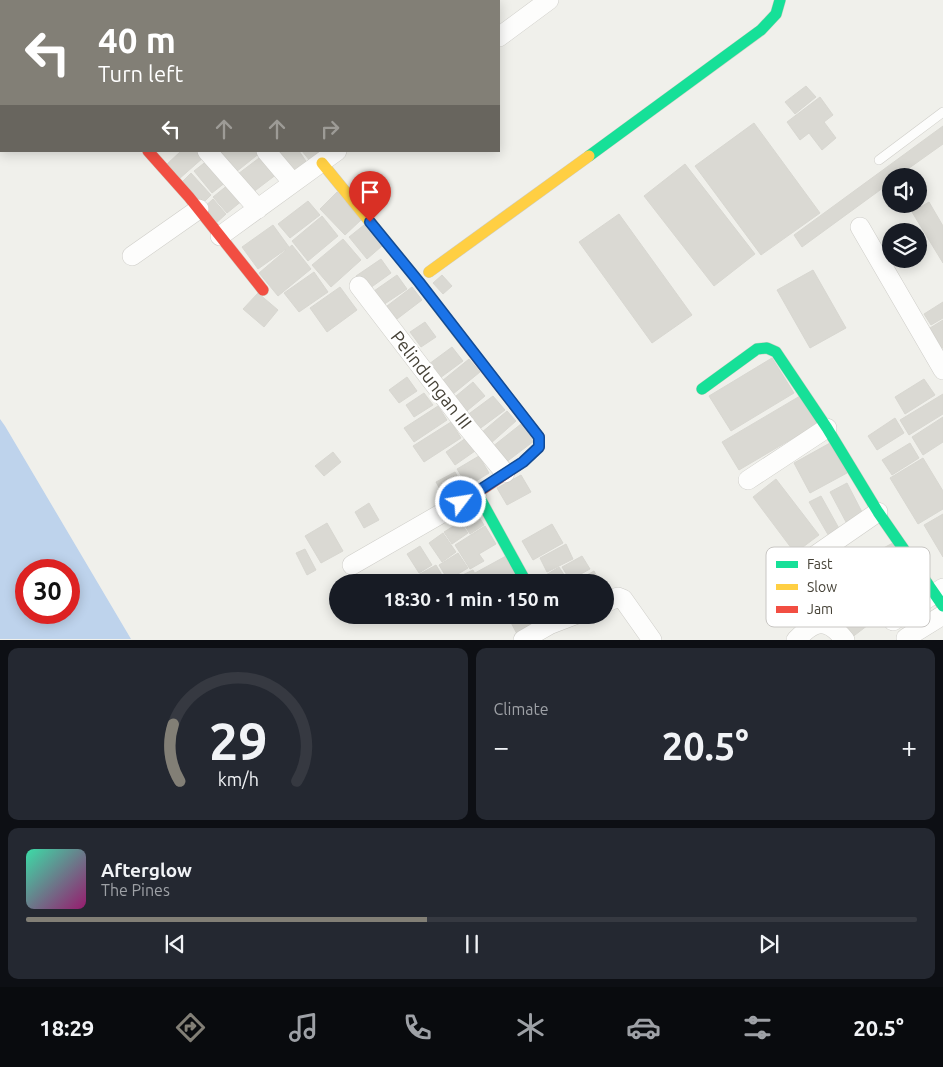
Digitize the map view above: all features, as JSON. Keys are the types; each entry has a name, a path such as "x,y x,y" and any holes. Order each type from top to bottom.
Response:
{"street":[{"path":"500,36 549,0"},
{"path":"429,272 743,44 776,16 780,0"},
{"path":"149,152 199,209 263,290"},
{"path":"209,152 258,209"},
{"path":"267,152 293,183"},
{"path":"220,236 336,152"},
{"path":"322,162 419,282 539,437 539,447 523,462 477,493 352,564"},
{"path":"132,256 199,209"},
{"path":"860,227 943,370"},
{"name":"Pelindungan III","path":"358,286 505,473"},
{"path":"702,389 757,349 767,348 776,352 827,428 878,512 904,547"},
{"path":"748,480 827,428"},
{"path":"477,493 522,574"},
{"path":"827,547 878,512"},
{"path":"930,582 940,596"},
{"path":"614,599 618,597 623,599 652,640"},
{"path":"930,623 943,615"},
{"path":"523,640 541,624"},
{"path":"796,640 810,627"},
{"path":"829,627 838,631 845,640"},
{"path":"906,638 924,627"}],"lane":[{"path":"879,160 943,112"}],"water":[{"path":"0,419 5,426 131,639 0,639"}],"building":[{"path":"806,86 816,97 795,114 785,102"},
{"path":"820,97 833,115 824,122 836,138 822,150 809,133 800,140 787,122"},
{"path":"754,123 820,213 761,255 695,166"},
{"path":"943,126 943,144 909,168 886,168"},
{"path":"180,152 200,152 204,157 179,179 166,165"},
{"path":"218,152 261,152 231,176"},
{"path":"267,152 281,171 248,196 234,177"},
{"path":"276,152 300,152 310,167 294,178"},
{"path":"303,152 327,152 314,166"},
{"path":"208,160 226,182 212,193 194,171"},
{"path":"685,164 755,254 714,286 644,196"},
{"path":"882,171 882,189 802,247 794,235"},
{"path":"191,173 211,195 201,205 181,183"},
{"path":"229,184 243,200 227,213 213,197"},
{"path":"337,192 362,219 345,235 320,209"},
{"path":"213,199 226,214 214,225 201,210"},
{"path":"308,201 320,215 290,238 278,224"},
{"path":"929,202 943,226 943,263 927,237 927,223 919,223 913,213 927,213 927,203"},
{"path":"619,214 692,315 652,343 579,242"},
{"path":"322,216 338,236 308,261 292,241"},
{"path":"273,225 289,247 258,269 242,247"},
{"path":"364,225 382,246 367,259 349,237"},
{"path":"343,239 361,260 331,287 312,265"},
{"path":"292,245 311,269 278,296 259,273"},
{"path":"381,259 391,273 366,291 356,276"},
{"path":"813,270 846,328 810,348 777,290"},
{"path":"314,272 328,292 299,312 284,293"},
{"path":"397,275 407,289 383,305 374,291"},
{"path":"442,275 452,286 443,294 433,283"},
{"path":"340,287 357,310 327,332 310,308"},
{"path":"412,287 422,300 397,319 387,306"},
{"path":"258,293 278,310 264,327 243,309"},
{"path":"943,302 943,318 931,325 924,314"},
{"path":"943,320 943,348 942,348 930,328"},
{"path":"425,322 436,337 421,347 410,332"},
{"path":"452,347 463,361 440,378 429,364"},
{"path":"772,358 794,393 731,431 709,396"},
{"path":"469,359 480,372 453,394 442,381"},
{"path":"407,377 417,391 399,403 389,390"},
{"path":"924,379 935,395 905,414 895,397"},
{"path":"473,382 485,396 462,415 450,401"},
{"path":"424,393 433,405 414,417 406,405"},
{"path":"943,394 943,414 909,435 900,420"},
{"path":"493,396 505,410 478,430 466,416"},
{"path":"800,396 817,424 739,470 722,442"},
{"path":"438,406 447,420 414,442 404,428"},
{"path":"507,411 516,421 490,444 481,433"},
{"path":"943,417 943,442 923,455 912,437"},
{"path":"895,418 904,433 877,450 868,436"},
{"path":"451,422 461,438 424,462 413,446"},
{"path":"521,424 534,441 505,463 492,447"},
{"path":"466,438 475,451 455,465 446,452"},
{"path":"830,443 847,473 810,493 794,463"},
{"path":"910,443 919,458 892,475 882,460"},
{"path":"333,452 341,462 324,476 315,466"},
{"path":"479,456 489,473 468,486 457,469"},
{"path":"923,458 943,491 943,509 918,524 890,478"},
{"path":"455,472 464,488 445,498 436,482"},
{"path":"521,475 531,492 507,505 497,488"},
{"path":"776,479 819,535 803,547 790,547 753,497"},
{"path":"847,483 863,514 846,522 830,492"},
{"path":"821,496 841,532 830,538 809,502"},
{"path":"369,503 379,520 364,528 355,512"},
{"path":"476,512 484,525 470,534 462,521"},
{"path":"943,514 943,557 924,525"},
{"path":"460,522 468,533 452,544 444,532"},
{"path":"327,523 343,551 321,563 305,536"},
{"path":"552,524 563,543 533,560 522,541"},
{"path":"485,526 496,544 479,554 484,561 470,569 455,545"},
{"path":"443,533 456,552 442,562 429,543"},
{"path":"893,543 895,547 885,547"},
{"path":"566,544 573,559 547,572 540,558"},
{"path":"420,546 432,565 419,573 407,554"},
{"path":"305,549 316,570 307,575 296,553"},
{"path":"458,553 468,568 458,574 444,574 439,565"},
{"path":"506,556 515,574 476,574"},
{"path":"582,556 590,569 581,574 566,574 562,567"},
{"path":"436,565 441,574 420,574"},
{"path":"559,567 564,574 548,574"},
{"path":"473,570 475,574 465,574"},
{"path":"512,624 535,624 517,634"},
{"path":"842,627 865,627 851,638"}],"traffic: fast":[{"path":"589,156 761,30 776,14 780,0"},
{"path":"702,389 757,349 767,348 776,352 827,428 878,512 902,547"},
{"path":"483,489 477,493 522,574"},
{"path":"930,587 943,606"}],"traffic: slow":[{"path":"429,272 589,156"},
{"path":"322,163 419,282 465,342"}],"traffic: jam":[{"path":"149,152 189,197 263,290"},
{"path":"465,342 539,437 539,447 523,462 483,489"}],"route":[{"path":"370,222 539,437 539,447 523,462 461,502"}]}
